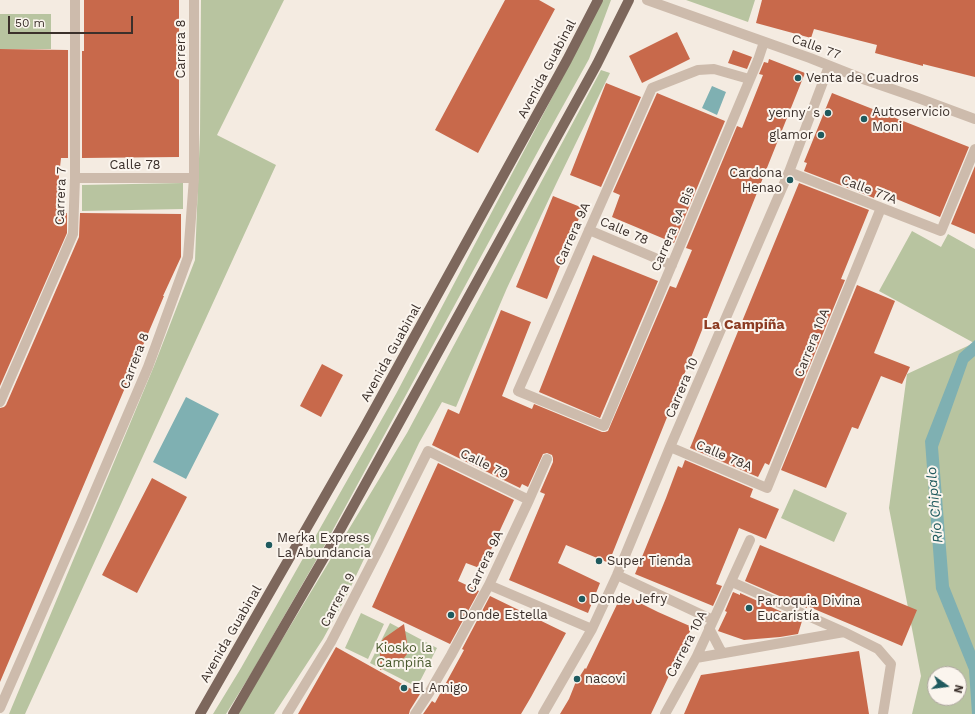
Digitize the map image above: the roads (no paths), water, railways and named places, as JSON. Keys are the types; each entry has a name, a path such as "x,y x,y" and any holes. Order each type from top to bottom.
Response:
{"main road":[{"name":"Avenida Guabinal","path":"200,714 364,428 567,60 598,0"},
{"path":"233,714 340,530 593,70 629,0"}],"street":[{"name":"Carrera 7","path":"0,402 73,234 75,178 76,0"},
{"name":"Carrera 8","path":"0,708 83,520 148,367 188,257 194,178 194,0"},
{"name":"Calle 77","path":"647,0 975,119"},
{"name":"Carrera 9A Bis","path":"604,426 764,42"},
{"name":"Carrera 10","path":"543,714 592,629 617,575 670,447 789,172 829,66"},
{"name":"Carrera 9A","path":"604,426 518,391 652,88 698,70 714,69 749,79"},
{"name":"Calle 77A","path":"789,172 941,231 974,149"},
{"name":"Calle 78","path":"75,178 194,178"},
{"name":"Carrera 10A","path":"767,488 881,208"},
{"name":"Calle 78","path":"589,230 672,265"},
{"name":"Calle 78A","path":"670,447 767,488"},
{"name":"Calle 79","path":"428,451 529,500"},
{"name":"Carrera 9","path":"287,714 331,642 428,451"},
{"name":"Carrera 9A","path":"415,714 451,655 489,585 548,459"},
{"name":"Carrera 10A","path":"665,714 696,658 750,540"},
{"path":"617,575 711,624 722,653"},
{"path":"732,582 878,648 891,664 883,714"},
{"path":"489,585 592,629"},
{"path":"696,658 844,632"}],"water":[{"path":"712,86 726,92 717,115 702,108"},
{"name":"Río Chipalo","path":"975,340 975,356 968,362 938,447 949,586 975,651 975,714 972,714 969,670 936,589 925,441 959,354"},
{"path":"186,397 219,414 186,479 153,462"}],"place":[{"name":"Venta de Cuadros","path":"798,78"},
{"name":"yenny´s","path":"828,113"},
{"name":"Autoservicio Moni","path":"864,119"},
{"name":"glamor","path":"821,135"},
{"name":"Cardona Henao","path":"790,180"},
{"name":"Merka Express La Abundancia","path":"269,545"},
{"name":"Super Tienda","path":"599,561"},
{"name":"Donde Jefry","path":"582,599"},
{"name":"Parroquia Divina Eucaristía","path":"749,608"},
{"name":"Donde Estella","path":"451,615"},
{"name":"nacovi","path":"577,679"},
{"name":"El Amigo","path":"404,688"}],"district":[{"name":"La Campiña","path":"744,325"}],"park label":[{"name":"Kiosko la Campiña","path":"404,656"}]}
